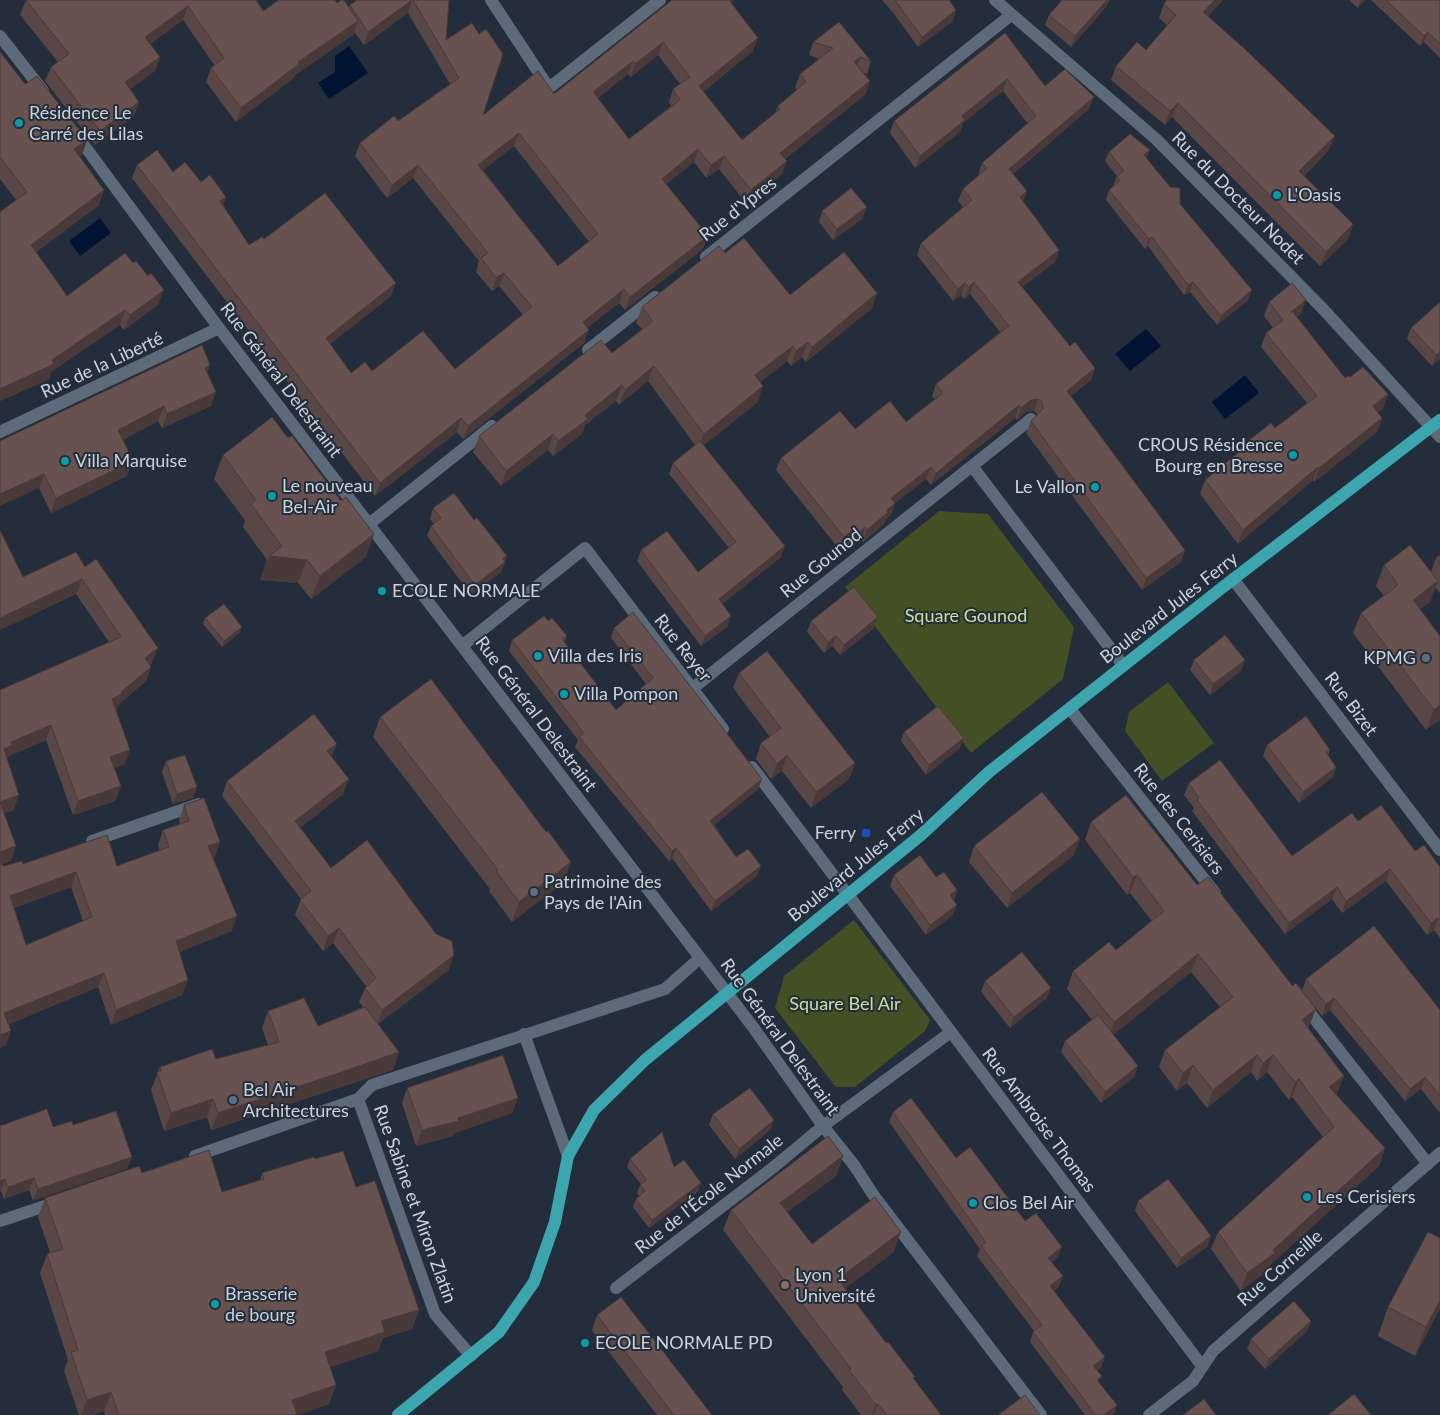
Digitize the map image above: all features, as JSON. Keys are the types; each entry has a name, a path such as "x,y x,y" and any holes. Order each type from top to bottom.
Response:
{"main road":[{"name":"Boulevard Jules Ferry","path":"398,1415 499,1332 534,1282 555,1222 568,1156 594,1110 645,1060 726,992 921,836 989,772 1233,579 1436,423"}],"street":[{"path":"490,0 549,88 660,0"},
{"name":"Rue du Docteur Nodet","path":"995,0 1156,139 1436,423 1440,437"},
{"name":"Rue d'Ypres","path":"698,264 1011,15"},
{"path":"0,36 53,105"},
{"name":"Rue Général Delestraint","path":"65,120 219,328 726,992 823,1126 854,1164 874,1196 1041,1415"},
{"path":"580,356 666,288"},
{"name":"Rue de la Liberté","path":"0,432 219,328"},
{"path":"369,524 502,418"},
{"name":"Rue Gounod","path":"693,688 1031,419"},
{"path":"972,466 1123,665"},
{"name":"Rue Reyer","path":"462,646 585,548 734,743"},
{"name":"Rue Bizet","path":"1233,579 1440,850"},
{"name":"Rue des Cerisiers","path":"1070,709 1223,903"},
{"path":"746,759 849,895"},
{"path":"82,844 202,803"},
{"name":"Rue Ambroise Thomas","path":"849,895 1202,1366"},
{"path":"358,1099 372,1085 665,989 700,958"},
{"path":"1297,997 1428,1164"},
{"path":"823,1126 952,1032"},
{"path":"524,1034 568,1156"},
{"name":"Rue Sabine et Miron Zlatin","path":"183,1160 358,1099 435,1314 471,1356"},
{"name":"Rue de l'École Normale","path":"616,1288 775,1166 823,1126"},
{"name":"Rue Corneille","path":"1149,1415 1193,1381 1213,1351 1440,1152"},
{"path":"0,1221 73,1196"}],"green space":[{"name":"Square Gounod","path":"939,511 988,514 1074,627 1063,679 971,753 845,587"},
{"path":"1168,682 1214,743 1162,781 1125,731 1129,712"},
{"name":"Square Bel Air","path":"854,920 930,1020 925,1031 855,1087 836,1087 775,1008 784,976"}],"water":[{"path":"349,46 368,73 329,99 318,83 335,72 335,56"},
{"path":"100,218 111,233 80,256 69,241"},
{"path":"1146,329 1161,346 1130,371 1115,354"},
{"path":"1245,375 1259,393 1225,419 1212,402"}],"building":[{"path":"26,0 256,0 263,11 279,0 335,0 337,3 344,0 358,21 298,62 299,64 241,108 211,68 224,58 188,6 145,37 160,57 125,82 139,102 100,131 51,67 69,54"},
{"path":"357,0 412,0 368,32 350,5"},
{"path":"413,0 449,0 446,40 472,23 479,34 486,29 503,54 483,115 538,71 554,94 672,0 729,0 758,38 699,86 742,140 780,109 778,106 806,82 800,74 833,48 813,42 839,22 871,61 860,57 854,62 870,81 780,153 787,161 751,190 724,156 711,165 698,149 662,179 708,236 630,297 624,289 583,322 589,330 468,426 461,418 380,483 137,165 157,150 173,172 185,162 201,182 210,175 226,197 220,201 249,245 262,237 264,239 325,193 396,283 326,338 351,373 365,362 372,371 423,331 455,369 532,307 504,273 496,278 481,258 488,253 418,165 392,185 360,143 394,116 398,121 459,78","holes":["663,42 690,77 673,89 680,100 629,139 593,92 633,61 635,64","519,133 598,234 558,266 478,165"]},
{"path":"895,0 949,0 956,10 922,37"},
{"path":"1062,0 1107,0 1075,36 1049,15"},
{"path":"1167,0 1215,0 1203,12 1247,51 1335,136 1299,171 1353,224 1326,252 1178,103 1170,111 1116,66 1137,42 1146,50 1176,15 1164,4"},
{"path":"1386,0 1440,0 1440,44 1428,32 1424,36"},
{"path":"1005,33 1045,86 1065,69 1094,97 1009,169 1027,191 1020,197 1059,250 1018,282 1070,346 1075,342 1095,368 1067,391 1185,550 1146,578 1031,421 1043,409 1042,402 1038,399 1031,400 1021,408 1019,405 936,473 931,467 891,498 895,503 887,510 888,512 867,530 865,527 855,536 851,531 844,537 781,458 840,411 855,429 890,401 906,422 943,393 936,384 1009,326 974,282 969,287 965,283 958,289 921,243 972,200 963,189 987,168 982,163 1036,116 1007,79 962,116 965,120 920,156 894,121"},
{"path":"0,52 25,84 37,76 87,140 74,149 104,190 31,245 67,296 125,253 133,263 136,261 148,276 151,273 164,290 130,315 125,310 52,360 54,364 0,389 0,212 27,192 0,157"},
{"path":"1130,134 1150,150 1144,155 1170,187 1180,188 1180,204 1252,290 1221,316 1193,282 1188,285 1152,237 1149,239 1109,190 1120,181 1117,176 1124,171 1109,152"},
{"path":"851,188 867,207 837,229 822,211"},
{"path":"744,238 790,295 844,252 877,293 812,347 808,342 796,351 793,346 755,375 763,386 704,434 654,366 625,390 622,385 585,415 588,419 558,441 553,434 506,471 479,436 601,340 612,353 653,321 642,307 719,246 725,253"},
{"path":"1292,283 1306,300 1292,311 1345,378 1350,377 1363,367 1388,394 1373,406 1382,418 1318,467 1243,530 1205,480 1249,444 1247,442 1271,423 1275,428 1317,396 1266,333 1283,320 1269,302"},
{"path":"1440,302 1440,352 1436,355 1411,328"},
{"path":"202,345 210,365 205,368 216,392 167,414 164,406 118,430 133,461 56,498 44,474 0,494 0,441"},
{"path":"272,417 288,438 292,436 341,501 346,497 374,534 320,576 307,560 269,556 282,546 251,504 256,500 223,455"},
{"path":"700,441 785,546 719,599 731,616 705,636 641,550 667,531 698,572 736,542 673,463"},
{"path":"454,493 474,520 477,518 507,556 503,558 505,562 475,585 431,526 441,518 433,508"},
{"path":"0,530 23,577 76,552 85,567 96,559 158,648 145,658 151,667 121,692 122,694 112,699 130,750 110,757 121,786 78,801 51,725 11,742 13,745 4,749 19,795 0,802 0,690 121,637 82,579 0,618"},
{"path":"1410,545 1438,581 1413,600 1440,636 1440,705 1434,710 1361,613 1398,585 1384,565"},
{"path":"1440,555 1440,563 1436,558"},
{"path":"854,587 878,617 844,645 836,636 828,642 811,621"},
{"path":"224,604 242,627 224,641 205,618"},
{"path":"633,612 762,779 710,821 736,857 748,849 761,866 715,901 676,848 672,851 579,737 584,733 512,640 544,616 548,621 552,618 567,636 562,639 616,710 653,678 614,628"},
{"path":"1225,635 1245,660 1213,684 1194,660"},
{"path":"767,651 855,763 816,792 787,755 777,764 761,743 781,728 739,673"},
{"path":"431,679 546,832 548,831 571,862 519,902 496,871 498,870 380,717"},
{"path":"938,706 964,738 929,765 904,732"},
{"path":"314,714 337,744 327,751 349,779 295,821 331,868 367,840 436,934 452,941 454,955 382,1010 365,988 376,978 339,928 328,936 300,900 311,891 227,781"},
{"path":"1306,716 1330,750 1326,752 1336,767 1303,792 1267,745"},
{"path":"185,755 197,787 177,794 166,761"},
{"path":"1220,760 1292,856 1352,813 1358,821 1381,805 1415,851 1424,845 1440,867 1440,920 1438,918 1431,923 1390,869 1346,901 1337,887 1289,923 1197,800 1199,798 1189,783"},
{"path":"1042,792 1080,839 1012,893 974,846"},
{"path":"1126,795 1197,885 1208,877 1292,986 1296,983 1316,1009 1302,1020 1344,1076 1329,1087 1385,1148 1273,1250 1275,1253 1247,1273 1218,1232 1334,1127 1299,1079 1295,1082 1273,1055 1263,1063 1257,1055 1213,1090 1193,1065 1183,1073 1165,1050 1233,997 1198,954 1114,1022 1073,971 1109,942 1116,950 1164,911 1137,875 1133,877 1091,822"},
{"path":"204,798 220,842 208,846 237,916 176,941 188,980 116,1010 104,973 4,1013 11,1031 0,1035 0,863 4,866 22,861 23,864 107,835 117,866 169,847 163,830 189,821 184,805","holes":["76,872 92,917 26,945 10,896"]},
{"path":"0,802 16,846 0,852"},
{"path":"920,855 936,877 944,872 957,890 950,895 957,905 930,925 894,875"},
{"path":"1374,926 1440,1010 1440,1096 1425,1077 1410,1089 1334,998 1326,1004 1306,979"},
{"path":"1022,952 1051,988 1014,1017 985,981"},
{"path":"304,998 318,1026 365,1007 399,1052 218,1113 213,1099 171,1113 157,1072 161,1071 160,1067 212,1049 216,1059 279,1042 268,1011"},
{"path":"1098,1015 1138,1066 1105,1092 1065,1041"},
{"path":"503,1055 518,1098 458,1118 459,1121 422,1130 407,1088"},
{"path":"750,1088 774,1120 739,1149 713,1114"},
{"path":"911,1098 956,1158 970,1147 1025,1221 1036,1213 1062,1247 1048,1258 1063,1276 1050,1286 1105,1357 1093,1366 1102,1376 1097,1380 1117,1405 1104,1415 1096,1415 1033,1332 1042,1325 981,1246 986,1242 893,1112"},
{"path":"47,1109 53,1127 72,1121 73,1125 116,1111 132,1157 38,1189 34,1178 8,1187 5,1179 0,1181 0,1126"},
{"path":"662,1132 674,1167 684,1160 701,1183 652,1220 636,1199 645,1191 640,1185 647,1180 630,1159"},
{"path":"828,1136 843,1156 780,1203 812,1244 875,1197 901,1232 838,1279 886,1343 888,1342 915,1377 913,1378 941,1415 887,1415 878,1404 876,1405 731,1210"},
{"name":"Brasserie de bourg","path":"209,1150 222,1192 264,1179 262,1173 314,1157 315,1159 343,1151 356,1187 375,1181 419,1310 381,1321 385,1332 325,1352 336,1385 292,1400 297,1414 119,1415 111,1392 87,1400 71,1352 78,1350 47,1254 63,1249 45,1198 139,1166 142,1173"},
{"path":"1168,1179 1211,1236 1181,1258 1138,1201"},
{"path":"1428,1232 1440,1238 1440,1300 1426,1327 1388,1307"},
{"path":"621,1297 712,1415 674,1415 597,1315"},
{"path":"1294,1301 1311,1321 1269,1359 1251,1339"},
{"path":"1354,1394 1371,1415 1328,1415"},
{"path":"1025,1395 1040,1415 998,1415"},
{"path":"1204,1399 1216,1415 1183,1415"}],"place":[{"name":"Résidence Le Carré des Lilas","path":"19,123"},
{"name":"L'Oasis","path":"1277,195"},
{"name":"CROUS Résidence Bourg en Bresse","path":"1293,455"},
{"name":"Villa Marquise","path":"65,461"},
{"name":"Le Vallon","path":"1095,487"},
{"name":"Le nouveau Bel-Air","path":"272,496"},
{"name":"ECOLE NORMALE","path":"382,591"},
{"name":"Villa des Iris","path":"538,656"},
{"name":"KPMG","path":"1426,658"},
{"name":"Villa Pompon","path":"564,694"},
{"name":"Ferry","path":"866,833"},
{"name":"Patrimoine des Pays de l'Ain","path":"534,892"},
{"name":"Bel Air Architectures","path":"233,1100"},
{"name":"Les Cerisiers","path":"1307,1197"},
{"name":"Clos Bel Air","path":"973,1203"},
{"name":"Lyon 1 Université","path":"785,1285"},
{"name":"Brasserie de bourg","path":"215,1304"},
{"name":"ECOLE NORMALE PD","path":"585,1343"}]}
